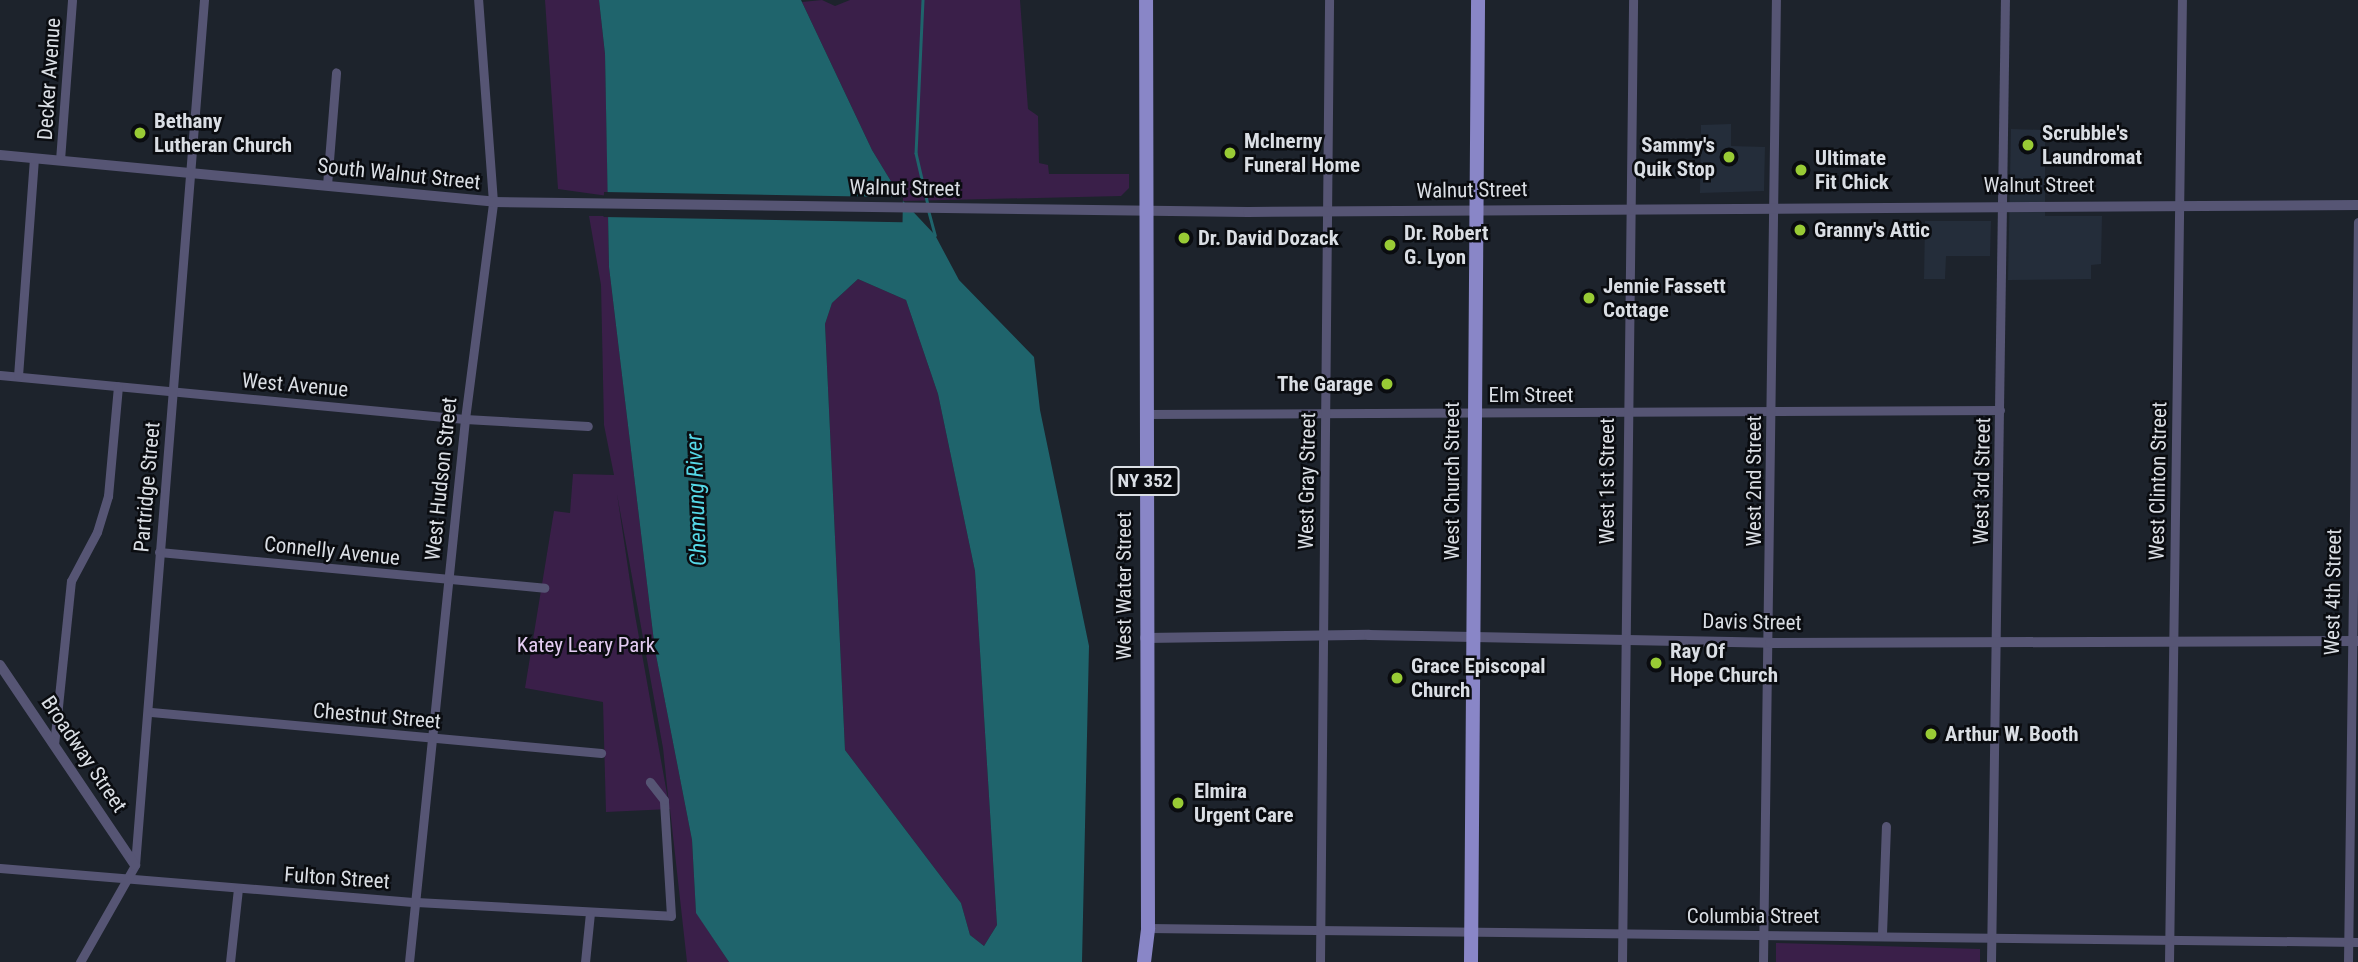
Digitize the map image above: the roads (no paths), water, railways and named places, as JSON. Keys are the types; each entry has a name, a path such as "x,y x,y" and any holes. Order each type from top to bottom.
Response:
{"main road":[{"name":"West Water Street","path":"1144,962 1148,929 1145,638 1146,0"},
{"name":"West Church Street","path":"1471,962 1478,0"}],"street":[{"name":"Decker Avenue","path":"60,160 72,0"},
{"name":"Partridge Street","path":"80,962 135,864 150,712 159,552 204,0"},
{"name":"West Hudson Street","path":"409,962 429,739 465,419 493,202 478,0"},
{"name":"West Gray Street","path":"1320,962 1329,0"},
{"name":"West 1st Street","path":"1622,962 1625,412 1633,0"},
{"name":"West 2nd Street","path":"1763,962 1770,643 1776,0"},
{"name":"West 3rd Street","path":"1991,962 1998,640 2005,0"},
{"name":"West Clinton Street","path":"2169,962 2182,0"},
{"path":"327,186 336,72"},
{"name":"South Walnut Street","path":"0,155 493,202 586,204"},
{"path":"18,376 34,159"},
{"name":"Walnut Street","path":"586,204 1327,212 1775,205 2358,205"},
{"name":"West 4th Street","path":"2348,962 2353,942 2358,222"},
{"name":"West Avenue","path":"0,375 465,419 588,426"},
{"path":"54,745 71,581 93,541 108,496 118,386"},
{"name":"Elm Street","path":"1145,414 2000,410"},
{"name":"Connelly Avenue","path":"159,552 544,589"},
{"name":"Davis Street","path":"1145,638 1473,636 1770,643 1998,640 2354,641"},
{"name":"Broadway Street","path":"0,665 135,864"},
{"name":"Chestnut Street","path":"150,712 601,753"},
{"name":"Fulton Street","path":"0,868 416,902 671,916 664,800 650,782"},
{"path":"1882,934 1886,826"},
{"path":"230,962 238,888"},
{"path":"585,962 590,913"},
{"name":"Columbia Street","path":"1148,929 2170,937 2353,942"}],"water":[{"name":"Chemung River","path":"599,0 801,0 872,150 903,201 935,235 959,280 1034,357 1040,410 1089,646 1082,962 729,962 696,913 692,840 655,650 609,267 605,54","holes":["858,279 906,300 938,394 975,571 997,925 984,946 970,935 961,903 845,750 825,324 832,303"]}],"waterway":[{"path":"923,0 916,153 928,205"},
{"path":"929,212 935,235"}],"place":[{"name":"Bethany Lutheran Church","path":"140,133"},
{"name":"Scrubble's Laundromat","path":"2028,145"},
{"name":"McInerny Funeral Home","path":"1230,153"},
{"name":"Sammy's Quik Stop","path":"1729,157"},
{"name":"Ultimate Fit Chick","path":"1801,170"},
{"name":"Granny's Attic","path":"1800,230"},
{"name":"Dr. David Dozack","path":"1184,238"},
{"name":"Dr. Robert G. Lyon","path":"1390,245"},
{"name":"Jennie Fassett Cottage","path":"1589,298"},
{"name":"The Garage","path":"1387,384"},
{"name":"Ray Of Hope Church","path":"1656,663"},
{"name":"Grace Episcopal Church","path":"1397,678"},
{"name":"Arthur W. Booth","path":"1931,734"},
{"name":"Elmira Urgent Care","path":"1178,803"}],"park label":[{"name":"Katey Leary Park","path":"586,645"}]}
